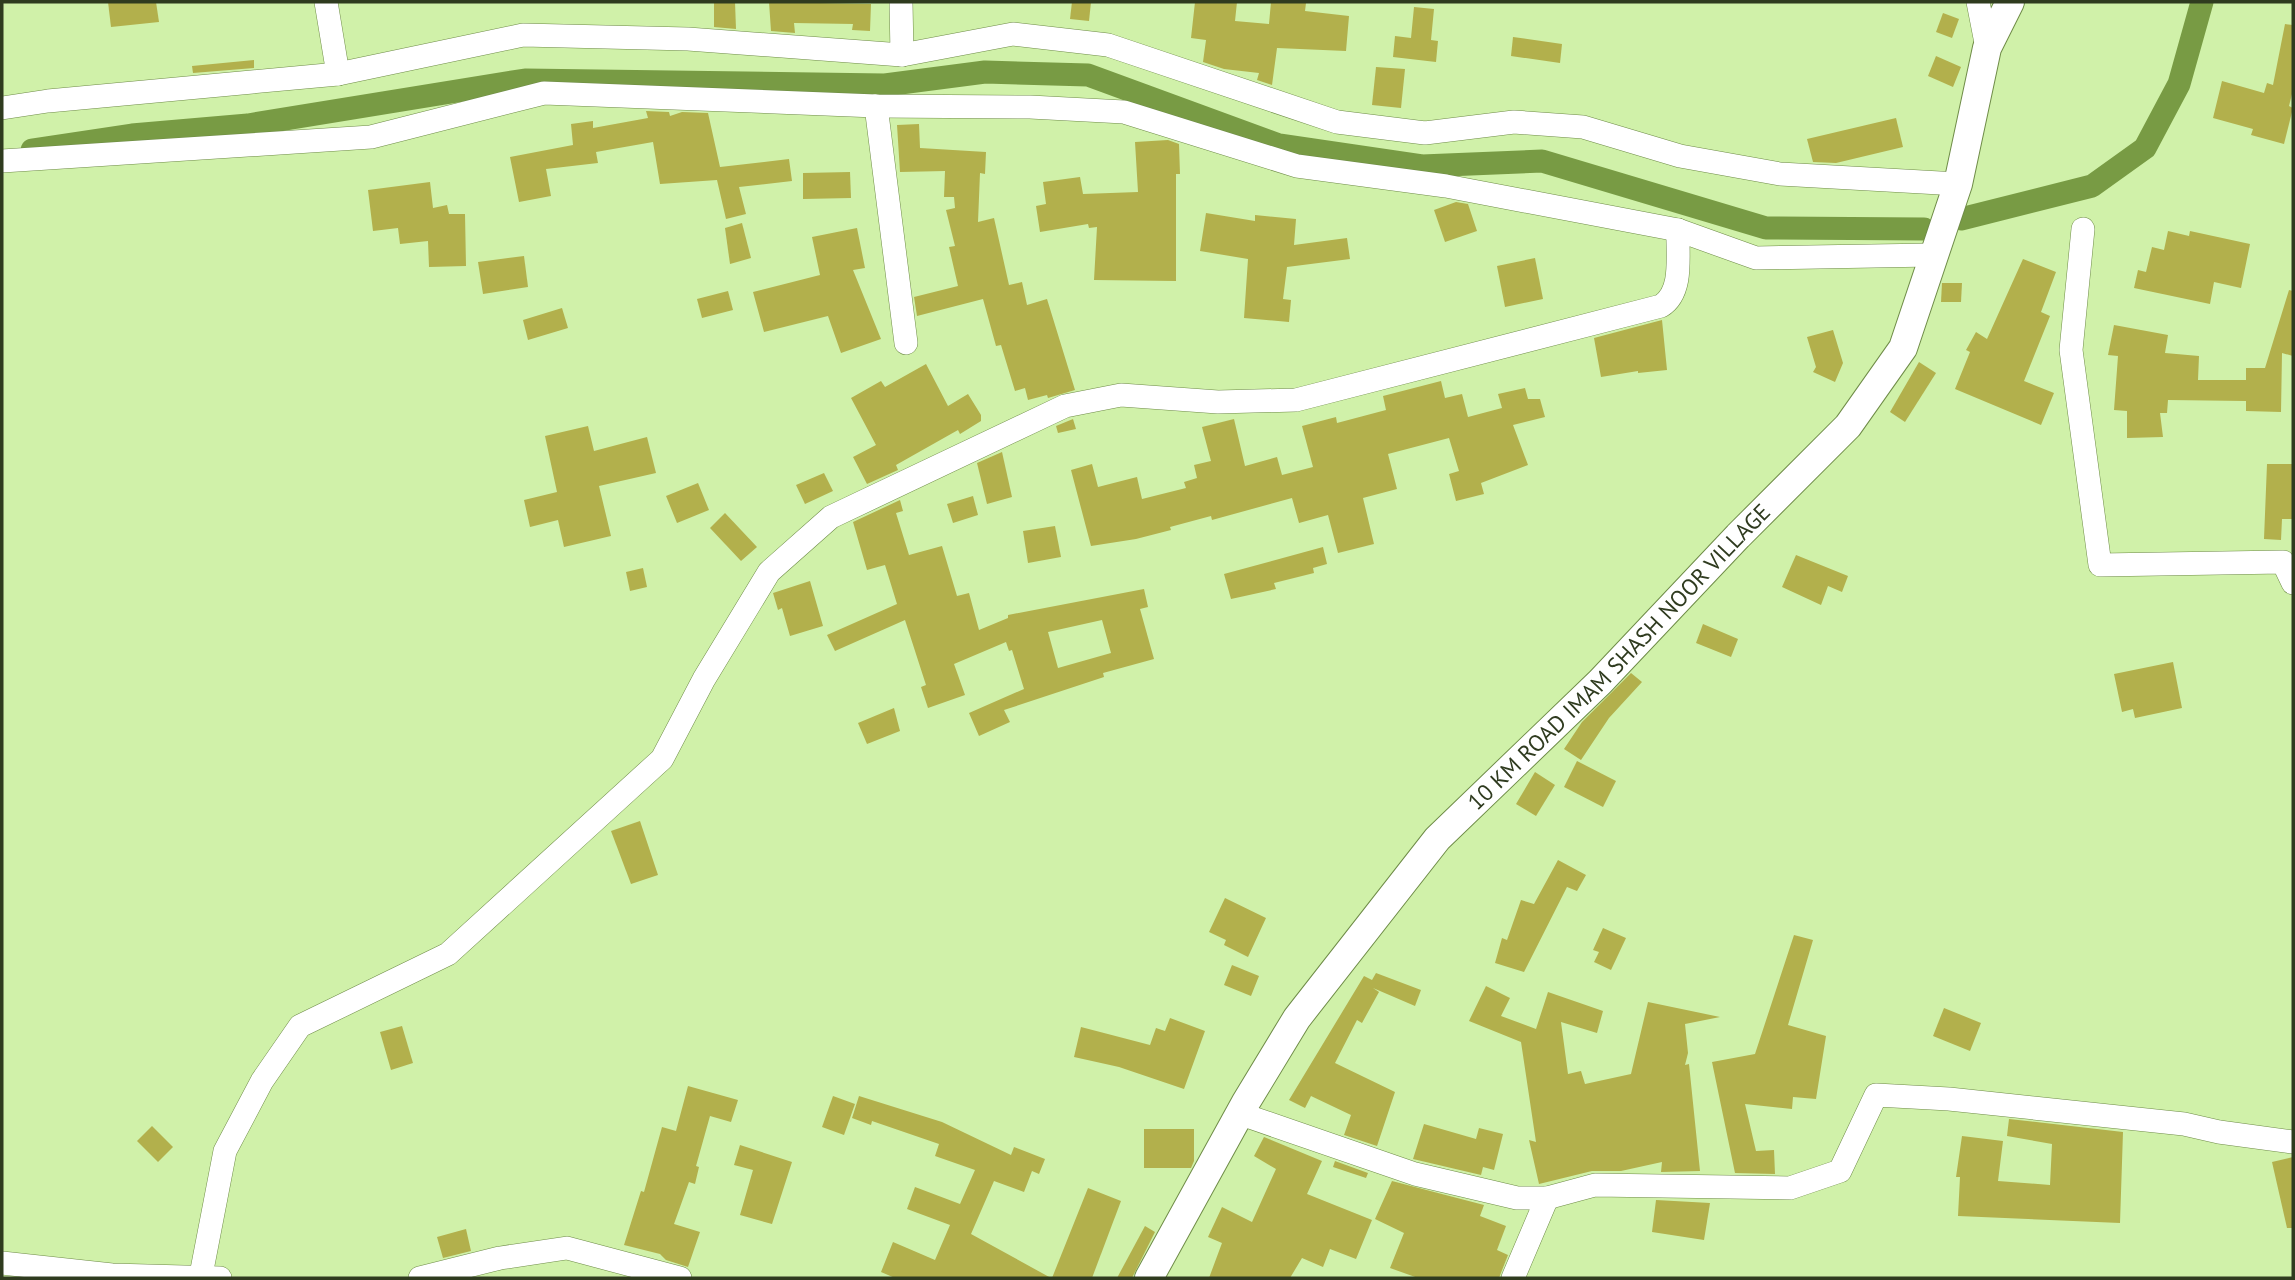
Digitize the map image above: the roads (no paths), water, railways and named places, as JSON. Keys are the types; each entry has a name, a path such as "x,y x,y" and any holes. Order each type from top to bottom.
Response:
{"street":[{"path":"326,2 338,75"},
{"path":"901,2 902,55"},
{"path":"1978,2 1987,48"},
{"name":"10 KM ROAD IMAM SHASH NOOR VILLAGE","path":"1149,1278 1297,1018 1437,839 1600,682 1767,506 1849,426 1903,348 1958,184 1987,48 2010,2"},
{"path":"2,108 48,101 338,75 523,35 688,39 902,55 1013,34 1108,45 1337,122 1425,133 1514,122 1583,127 1680,156 1780,174 1958,184"},
{"path":"2,161 371,137 544,93 876,106 1030,107 1124,112 1297,166 1446,186 1678,230 1756,258 1932,255"},
{"path":"876,106 906,343"},
{"path":"2083,229 2071,350 2099,565 2283,562 2293,583"},
{"path":"2,1263 112,1275 211,1277 225,1151 262,1082 300,1026 448,954 662,759 704,679 769,572 831,517 1065,406 1121,395 1218,402 1296,400 1661,306 1671,300 1675,289 1678,230"},
{"path":"1241,1114 1415,1174 1517,1198 1547,1198 1595,1185 1790,1188 1840,1171 1876,1095 1949,1099 2184,1124 2219,1132 2293,1142"},
{"path":"1513,1278 1547,1198"},
{"path":"420,1278 500,1258 567,1248 680,1278"}],"waterway":[{"path":"1961,219 2092,186 2145,148 2179,84 2202,2"},
{"path":"32,150 132,135 248,125 525,80 885,85 985,72 1088,75 1279,145 1422,166 1542,161 1766,228 1924,229"}]}
